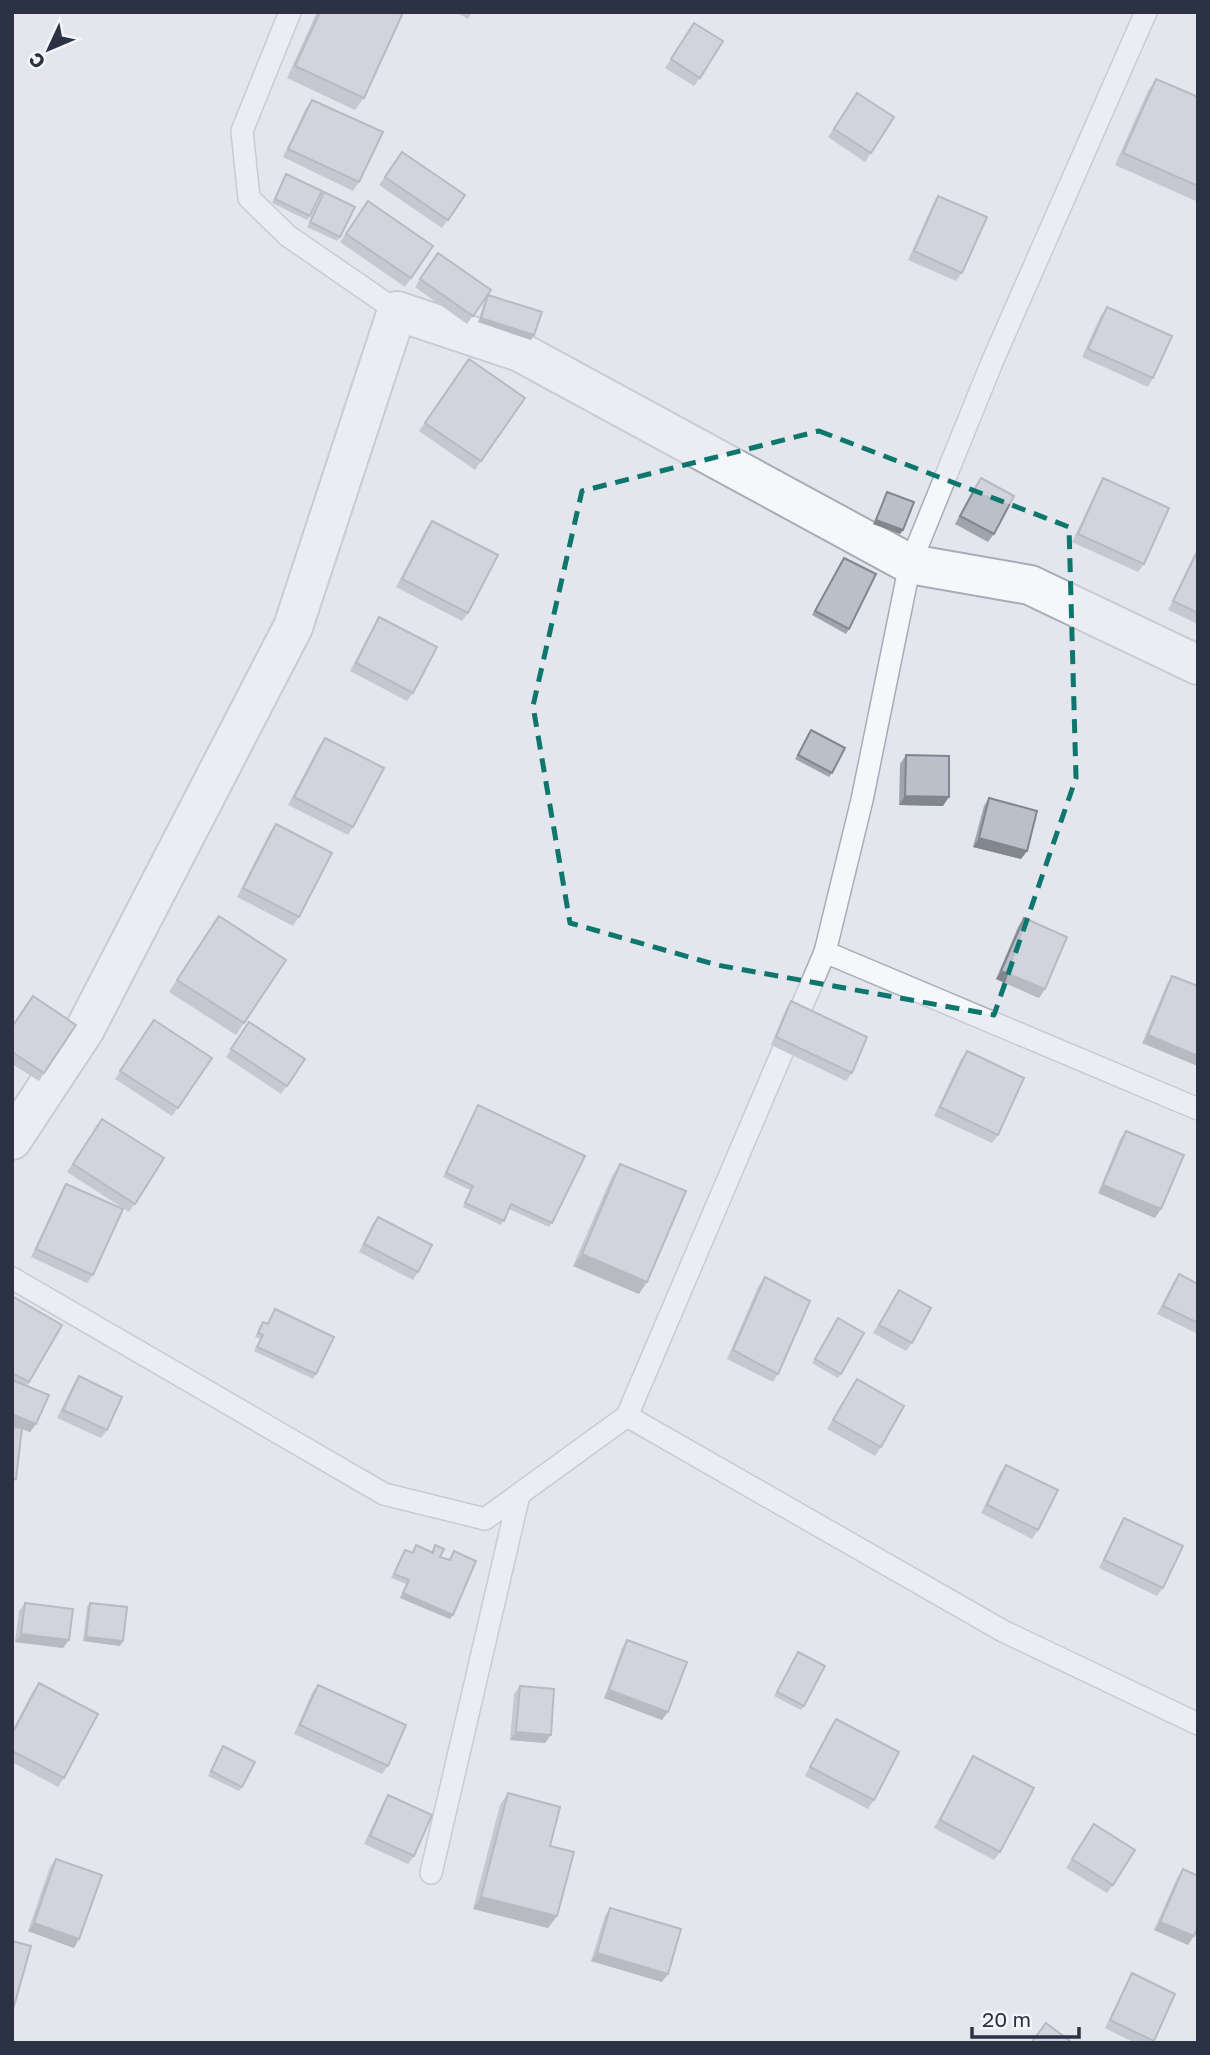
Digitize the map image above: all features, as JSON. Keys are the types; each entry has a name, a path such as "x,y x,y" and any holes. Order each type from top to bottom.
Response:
{"street":[{"path":"12,1140 85,1029 293,627 397,311 520,352 910,564 1030,585 1198,665"}],"lane":[{"path":"290,12 242,131 249,198 288,236 397,311"},
{"path":"12,1278 384,1494 485,1519 627,1416 825,952 862,800 910,564 993,360 1146,12"},
{"path":"825,952 1198,1109"},
{"path":"627,1416 1003,1631 1198,1724"},
{"path":"431,1873 519,1495"}],"highlighted area":[{"path":"819,431 1069,527 1076,778 994,1015 717,965 570,923 533,706 582,491"}],"building":[{"path":"320,12 397,12 402,15 364,98 295,66"},
{"path":"694,23 723,41 700,78 671,59"},
{"path":"1156,79 1198,97 1198,186 1123,153"},
{"path":"857,93 894,117 871,153 834,129"},
{"path":"312,100 383,132 359,182 288,149"},
{"path":"402,152 465,195 448,220 385,177"},
{"path":"286,174 322,191 310,216 275,199"},
{"path":"324,192 355,207 340,237 310,222"},
{"path":"938,196 987,217 962,273 914,251"},
{"path":"368,201 433,246 411,278 346,234"},
{"path":"438,253 491,290 473,316 420,279"},
{"path":"488,295 542,312 534,335 481,318"},
{"path":"1107,307 1172,336 1153,378 1088,349"},
{"path":"469,359 525,398 481,461 425,423"},
{"path":"981,478 1014,496 994,534 960,516"},
{"path":"1103,478 1169,508 1144,564 1078,534"},
{"path":"887,492 914,502 903,530 876,520"},
{"path":"432,521 498,555 468,613 402,579"},
{"path":"1198,550 1198,613 1173,601"},
{"path":"844,558 876,574 849,629 815,611"},
{"path":"379,617 437,647 413,693 356,663"},
{"path":"811,730 845,748 832,773 798,755"},
{"path":"325,738 384,768 353,827 294,797"},
{"path":"906,755 949,756 949,797 905,796"},
{"path":"989,798 1037,811 1027,851 979,838"},
{"path":"276,824 332,853 299,917 243,888"},
{"path":"219,916 286,960 244,1023 177,980"},
{"path":"1024,918 1067,937 1045,989 1001,971"},
{"path":"1172,976 1198,986 1198,1056 1148,1035"},
{"path":"33,996 76,1025 44,1073 12,1052 12,1027"},
{"path":"791,1001 867,1037 852,1073 776,1037"},
{"path":"154,1020 212,1058 178,1108 120,1071"},
{"path":"249,1022 305,1059 287,1086 231,1049"},
{"path":"967,1051 1024,1078 998,1135 940,1107"},
{"path":"478,1105 585,1156 552,1223 511,1204 504,1221 465,1203 473,1186 446,1173"},
{"path":"102,1119 164,1158 135,1204 73,1164"},
{"path":"1126,1131 1184,1155 1161,1209 1103,1185"},
{"path":"620,1164 686,1191 647,1282 582,1254"},
{"path":"66,1184 123,1209 93,1275 36,1249"},
{"path":"378,1217 432,1245 418,1272 364,1244"},
{"path":"1179,1274 1198,1284 1198,1323 1163,1306"},
{"path":"765,1277 810,1301 778,1374 733,1350"},
{"path":"899,1290 931,1308 912,1343 879,1325"},
{"path":"12,1296 62,1325 29,1382 12,1373"},
{"path":"275,1309 334,1337 316,1374 257,1347 263,1335 258,1333 263,1322 268,1324"},
{"path":"838,1318 864,1333 841,1374 815,1359"},
{"path":"79,1376 122,1397 107,1430 63,1410"},
{"path":"857,1379 904,1406 881,1447 833,1420"},
{"path":"12,1380 49,1395 36,1424 12,1414"},
{"path":"12,1427 22,1428 16,1479 12,1479"},
{"path":"1006,1465 1058,1490 1038,1530 987,1505"},
{"path":"1124,1518 1183,1546 1163,1588 1104,1560"},
{"path":"416,1545 433,1553 435,1545 444,1549 440,1557 450,1560 454,1551 476,1561 453,1615 403,1593 409,1580 394,1574 405,1550 413,1553"},
{"path":"25,1603 73,1609 69,1640 21,1634"},
{"path":"90,1603 127,1607 123,1641 86,1637"},
{"path":"627,1640 687,1662 668,1712 609,1690"},
{"path":"798,1652 825,1666 804,1706 777,1692"},
{"path":"39,1683 98,1714 64,1778 12,1751 12,1734"},
{"path":"318,1685 406,1725 388,1766 300,1725"},
{"path":"520,1686 554,1689 551,1735 516,1732"},
{"path":"836,1719 899,1752 874,1800 810,1767"},
{"path":"223,1746 255,1762 242,1787 211,1771"},
{"path":"973,1756 1034,1788 1000,1852 940,1820"},
{"path":"508,1793 560,1807 550,1846 574,1852 557,1916 481,1897"},
{"path":"388,1795 432,1815 414,1856 370,1836"},
{"path":"1094,1824 1135,1850 1113,1885 1072,1859"},
{"path":"56,1859 102,1875 79,1939 34,1923"},
{"path":"1183,1869 1198,1876 1198,1927 1194,1936 1160,1922"},
{"path":"610,1908 681,1929 668,1974 597,1953"},
{"path":"12,1941 31,1946 12,2013"},
{"path":"1132,1973 1175,1994 1154,2041 1110,2020"},
{"path":"1046,2023 1070,2041 1031,2043"}]}
